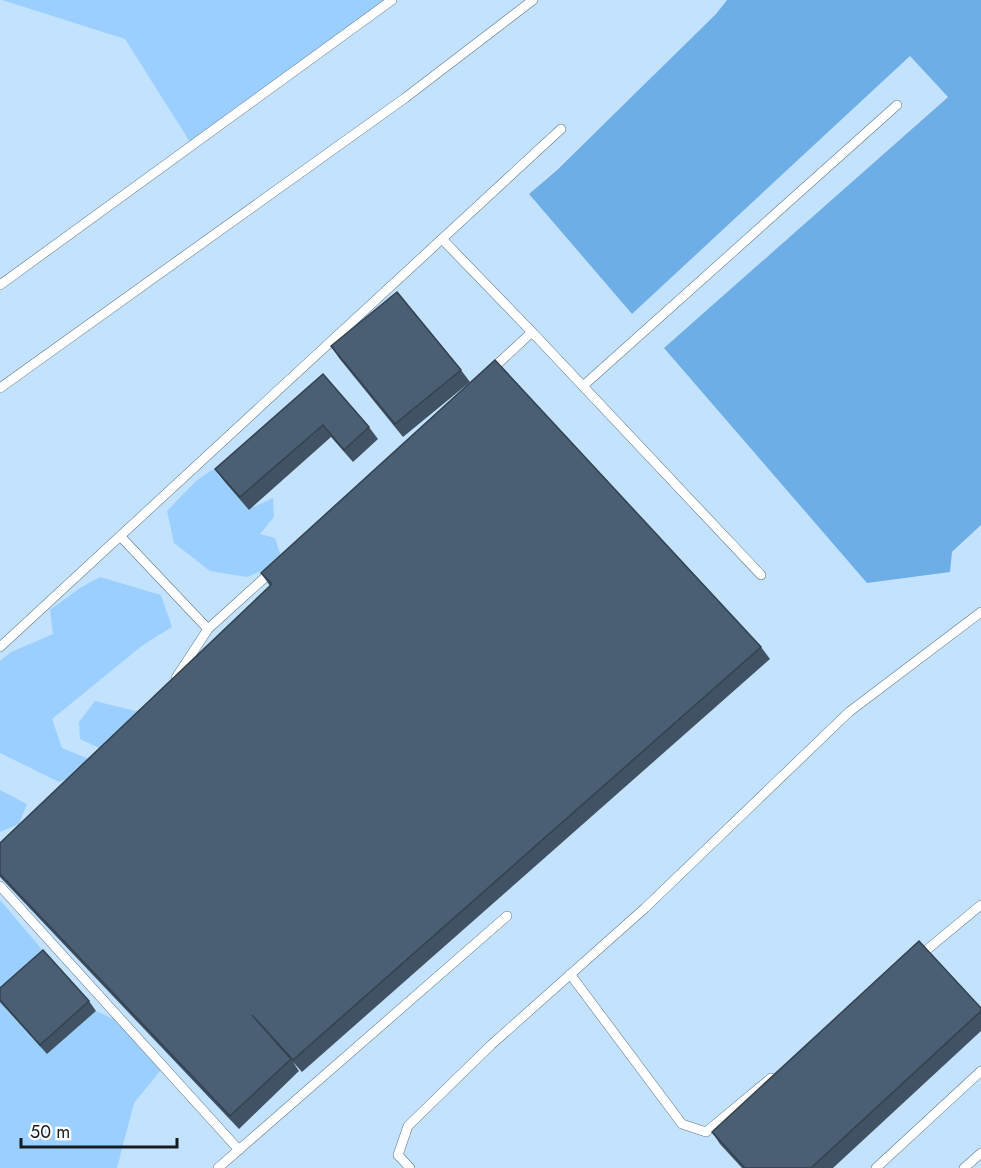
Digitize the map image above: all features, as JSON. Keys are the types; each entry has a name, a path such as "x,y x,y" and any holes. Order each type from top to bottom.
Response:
{"lane":[{"path":"0,285 392,0"},
{"path":"0,388 405,98 533,0"},
{"path":"583,386 897,105"},
{"path":"0,647 561,129"},
{"path":"442,239 761,575"},
{"path":"480,380 532,332"},
{"path":"121,537 208,629"},
{"path":"169,689 208,629 278,565"},
{"path":"410,1168 399,1155 408,1126 491,1045 645,908 849,712 981,612"},
{"path":"0,886 239,1150"},
{"path":"908,965 981,905"},
{"path":"218,1168 507,916"},
{"path":"570,974 682,1124 705,1132 779,1072"},
{"path":"876,1168 981,1071"},
{"path":"964,1168 981,1153"}],"shaded area":[{"path":"0,0 727,0 716,14 609,119 529,194 632,314 909,55 948,96 664,348 952,553 981,525 981,1168 0,1168"},
{"path":"2,0 386,0 190,142 125,39"},
{"path":"727,0 981,0 981,525 952,552 950,572 867,583 664,348 948,97 910,56 632,314 529,194 558,169 716,14"},
{"path":"238,468 224,481 249,509 273,498 274,517 260,534 275,538 283,562 247,577 210,571 174,543 167,511 196,481 212,470"},
{"path":"100,577 161,595 172,627 143,645 52,719 62,748 89,759 87,772 59,782 0,753 0,661 11,652 53,634 50,610 80,588"},
{"path":"95,701 135,711 141,710 101,749 80,739 79,722"},
{"path":"0,790 27,804 19,824 0,832"},
{"path":"0,900 50,959 47,1054 96,1011 122,1023 161,1070 134,1103 117,1168 0,1168"}],"building":[{"path":"397,292 461,370 395,424 331,346"},
{"path":"495,360 761,647 293,1060 252,1015 291,1059 230,1116 0,874 0,843 272,584 261,573"},
{"path":"323,374 369,427 344,450 323,425 240,497 215,469"},
{"path":"919,941 981,1008 981,1011 811,1168 745,1168 712,1132"},
{"path":"43,950 89,1001 40,1045 0,1000 0,988"}]}
